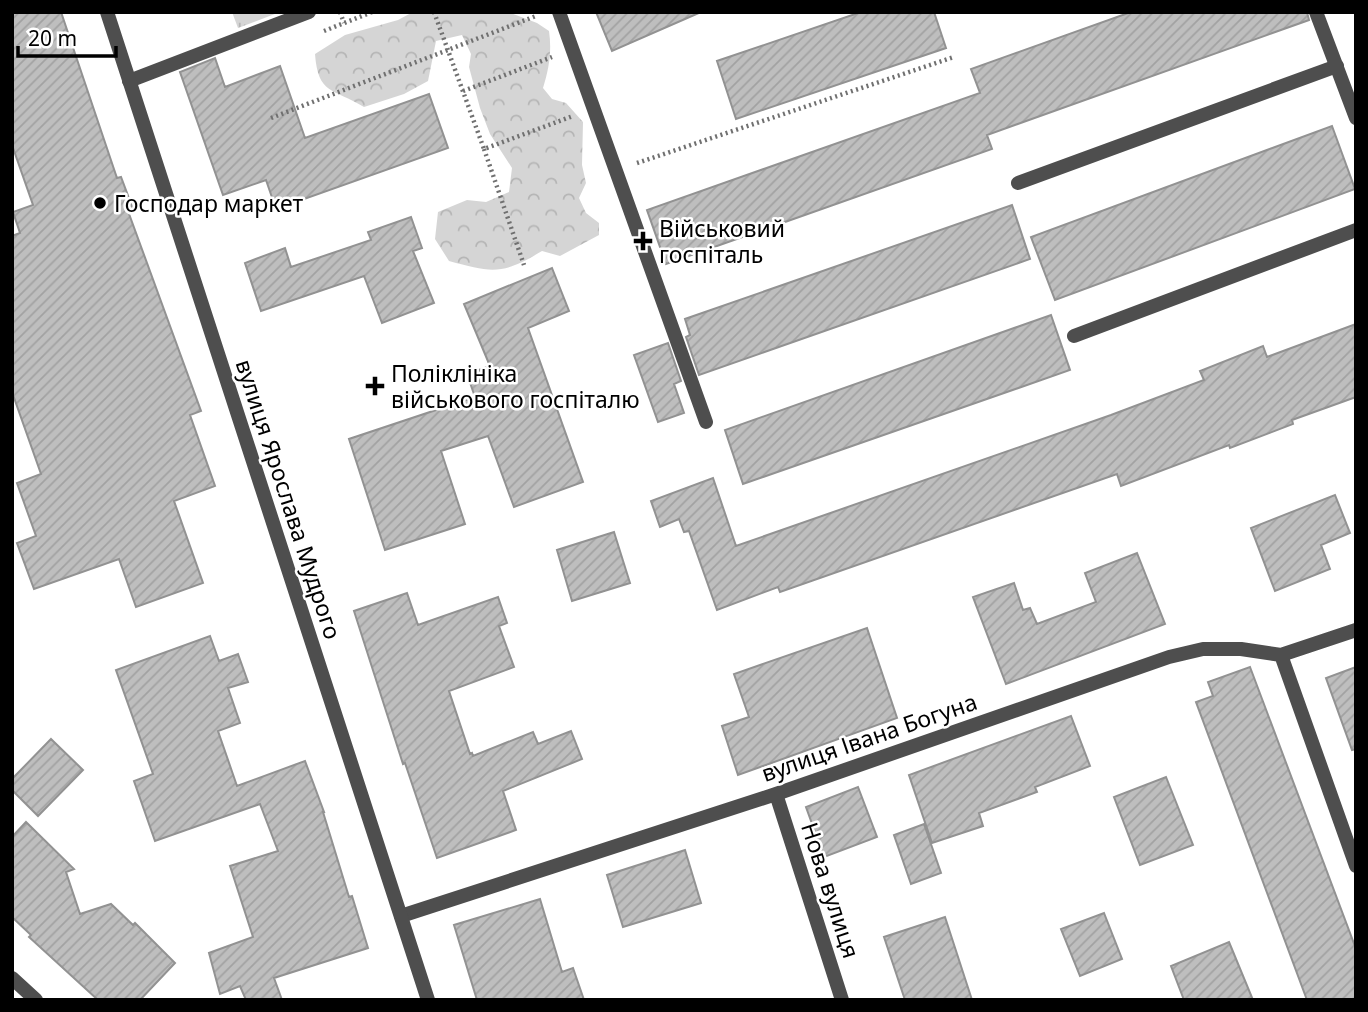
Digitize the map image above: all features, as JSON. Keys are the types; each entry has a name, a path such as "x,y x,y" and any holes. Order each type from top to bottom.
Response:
{"street":[{"name":"вулиця Ярослава Мудрого","path":"107,12 428,1000"},
{"path":"130,81 309,12"},
{"path":"559,12 706,422"},
{"path":"1316,12 1356,118"},
{"path":"1018,183 1337,66"},
{"path":"1074,336 1356,230"},
{"name":"вулиця Івана Богуна","path":"401,916 776,794 1169,657 1203,649 1241,649 1281,655 1356,630"},
{"path":"1281,655 1356,866"},
{"name":"Нова вулиця","path":"776,794 842,1000"},
{"path":"12,978 36,1000"}],"path":[{"path":"340,12 344,23"},
{"path":"434,12 524,265"},
{"path":"271,118 547,12"},
{"path":"463,91 553,57"},
{"path":"616,170 954,57"},
{"path":"484,149 574,116"}],"green space":[{"path":"232,12 280,12 238,28"},
{"path":"413,12 508,12 537,23 549,31 549,60 543,88 552,99 566,103 583,122 582,165 586,183 579,198 586,213 599,223 599,235 560,256 542,251 517,264 497,270 449,261 435,239 438,212 467,200 486,202 509,192 512,168 490,134 480,108 469,67 471,54 462,35 436,41 428,81 404,94 364,107 324,84 315,54 345,35 398,20"}],"building":[{"path":"12,12 61,12 117,178 121,177 133,209 128,211 201,411 190,415 215,486 174,501 203,583 136,607 119,559 34,589 17,543 36,536 17,483 41,474 12,392 12,236 20,233 13,212 33,205 12,145"},
{"path":"596,12 701,12 612,51"},
{"path":"861,12 934,12 946,48 736,119 717,61"},
{"path":"1131,12 1307,12 1309,20 987,135 992,149 666,264 647,210 980,93 971,69"},
{"path":"215,58 225,87 280,66 305,138 429,94 448,148 276,209 266,180 223,195 180,72"},
{"path":"1332,126 1355,189 1055,300 1031,237"},
{"path":"1012,205 1030,259 699,375 686,337 690,335 685,319"},
{"path":"411,217 422,248 413,251 434,303 382,323 364,276 261,311 245,263 285,248 291,267 371,240 368,232"},
{"path":"552,268 569,311 528,328 583,482 514,507 488,436 441,451 465,524 385,550 349,439 475,397 467,374 490,366 464,304"},
{"path":"1051,315 1070,370 743,484 725,430"},
{"path":"1356,324 1356,397 1292,420 1293,424 1230,448 1229,445 1121,486 1117,474 780,592 778,587 717,610 689,531 684,532 679,519 660,527 651,501 713,478 736,546 1204,380 1200,371 1263,346 1267,357"},
{"path":"668,343 681,381 674,384 684,413 658,422 634,355"},
{"path":"1335,495 1350,533 1321,545 1330,569 1275,591 1251,528"},
{"path":"614,532 630,583 572,601 557,550"},
{"path":"1137,553 1165,624 1006,684 973,597 1014,583 1023,610 1030,608 1037,624 1096,602 1085,573"},
{"path":"407,593 418,625 498,597 507,623 499,626 514,667 449,691 470,754 473,756 533,732 538,744 571,731 582,759 503,791 516,830 437,858 405,763 403,764 354,611"},
{"path":"867,628 897,718 738,775 722,726 749,717 734,674"},
{"path":"210,636 219,661 238,654 248,682 228,688 240,723 218,731 237,786 305,761 368,948 274,978 282,1000 246,1000 240,986 220,994 209,953 253,937 230,866 278,851 260,804 155,841 134,781 153,774 116,670"},
{"path":"1250,667 1356,949 1356,1000 1307,1000 1196,702 1213,696 1208,682"},
{"path":"1356,667 1356,749 1352,750 1326,678"},
{"path":"1071,716 1090,766 1035,787 1037,792 979,813 983,826 932,843 909,775"},
{"path":"51,739 83,770 38,816 12,790 12,779"},
{"path":"1166,777 1193,845 1140,865 1114,797"},
{"path":"858,787 877,837 824,857 806,807"},
{"path":"26,822 74,869 66,872 80,914 111,904 133,925 135,923 175,963 140,1000 98,1000 29,937 31,935 12,917 12,837"},
{"path":"924,824 941,873 911,884 894,835"},
{"path":"685,850 701,903 623,927 607,875"},
{"path":"540,899 562,972 573,968 584,1000 477,1000 454,925"},
{"path":"1104,913 1122,959 1080,976 1061,929"},
{"path":"945,917 972,1000 905,1000 884,937"},
{"path":"1229,942 1253,1000 1184,1000 1171,966"}],"place":[{"name":"Господар маркет","path":"100,203"},
{"name":"Військовий госпіталь","path":"643,241"},
{"name":"Поліклініка військового госпіталю","path":"375,386"}]}
